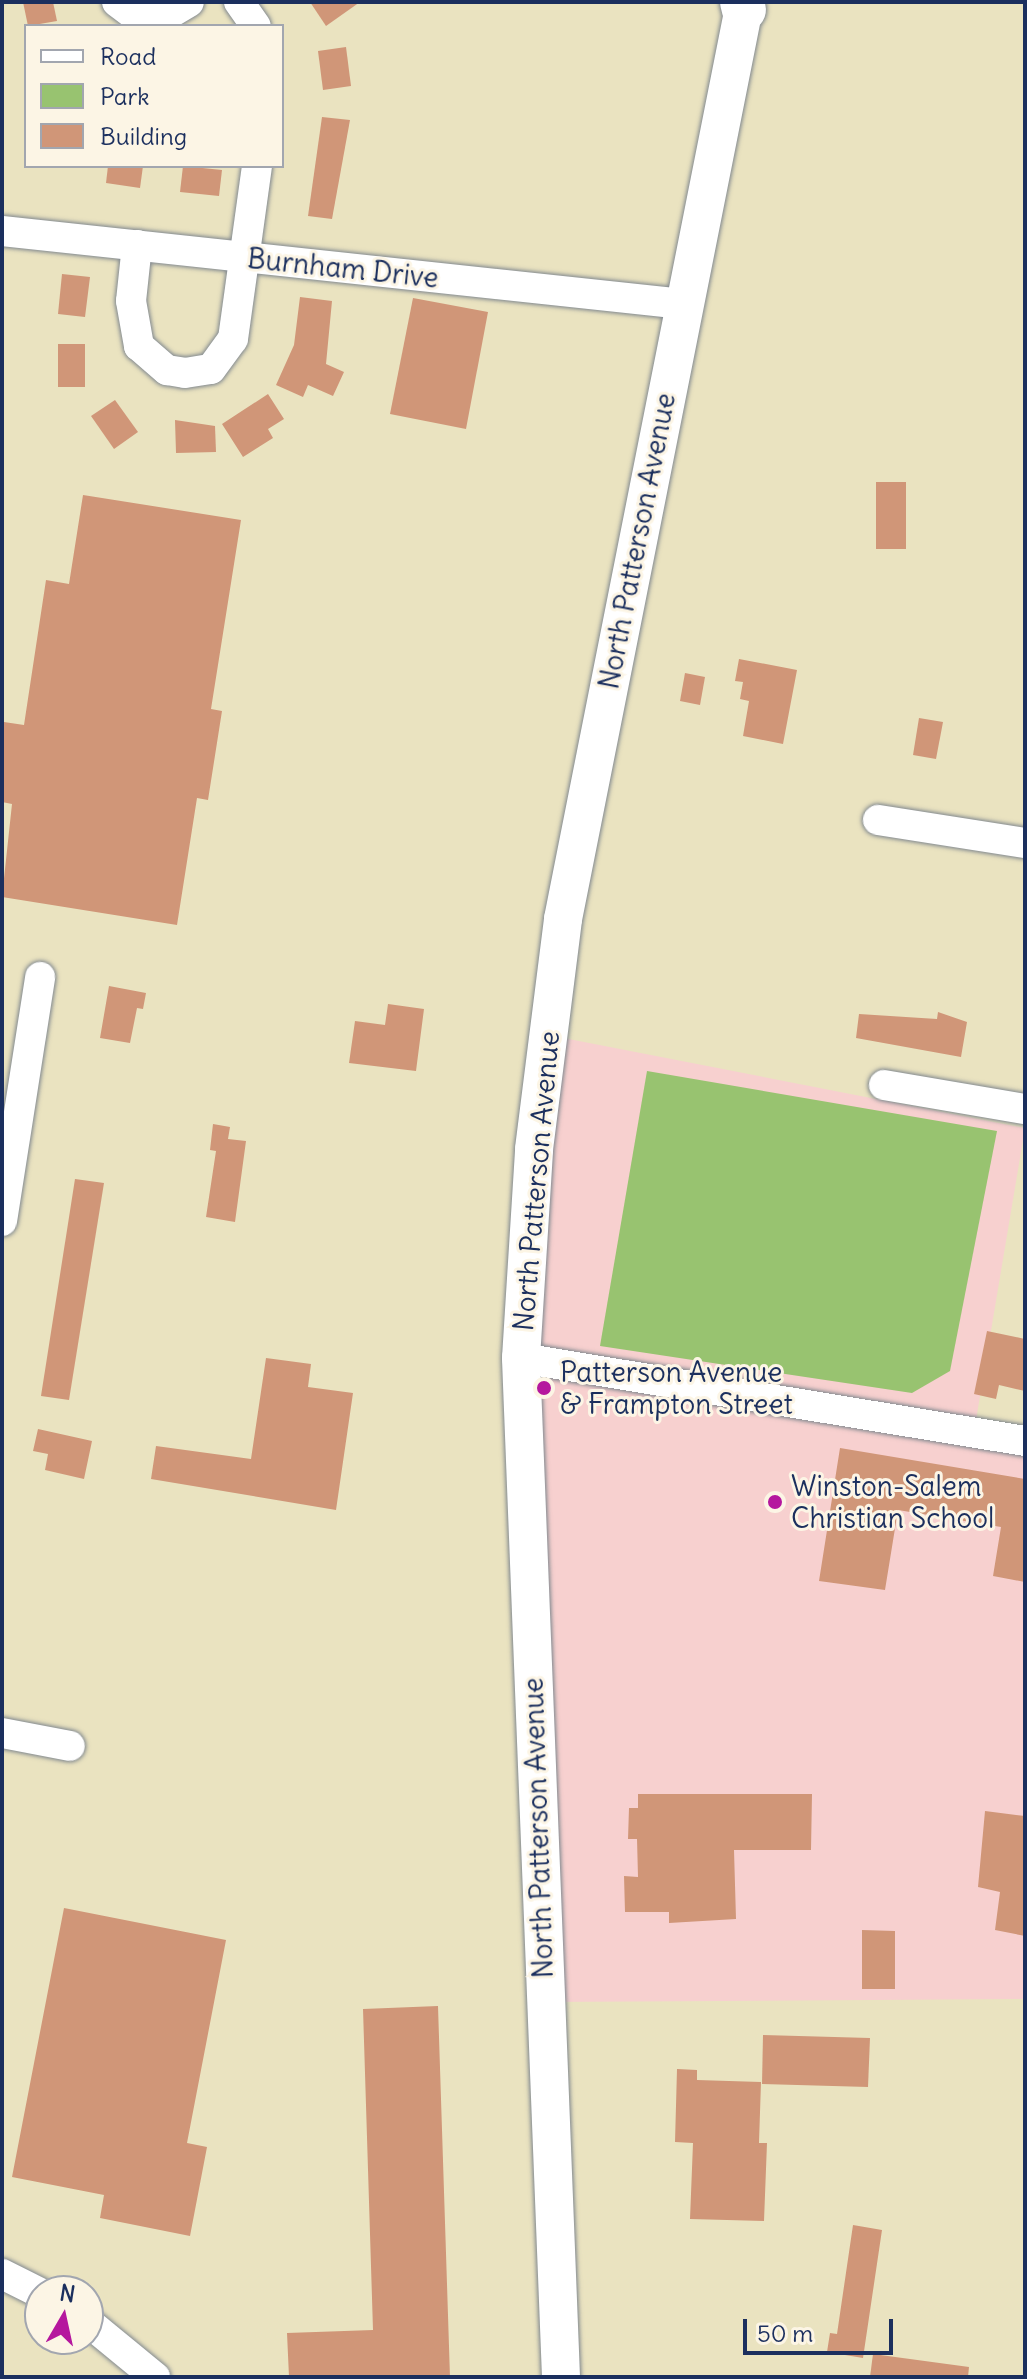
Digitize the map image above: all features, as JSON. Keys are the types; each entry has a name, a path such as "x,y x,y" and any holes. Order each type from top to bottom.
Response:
{"main road":[{"name":"North Patterson Avenue","path":"561,2377 521,1358 534,1149 563,919 744,5"}],"street":[{"path":"117,2 133,14 164,17 189,2"},
{"path":"239,2 255,24"},
{"path":"137,245 133,329 144,353 159,366 185,373 211,369 225,355 233,339 257,168"},
{"name":"Burnham Drive","path":"2,231 683,304"},
{"path":"878,820 1025,843"},
{"path":"2,1221 40,977"},
{"path":"884,1085 1025,1109"},
{"path":"521,1358 1025,1441"},
{"path":"2,1733 70,1746"},
{"path":"2,2274 24,2285"},
{"path":"104,2335 155,2377"}],"shaded area":[{"name":"Winston-Salem Christian School","path":"548,1035 1025,1128 974,1432 1025,1441 1025,1999 545,2002 527,1564"}],"green space":[{"path":"647,1071 997,1131 950,1371 912,1393 600,1346"}],"building":[{"path":"23,2 53,2 57,21 28,24"},
{"path":"310,2 360,2 326,26"},
{"path":"346,47 351,86 323,90 318,51"},
{"path":"322,117 350,120 332,219 308,216"},
{"path":"108,168 143,168 140,188 106,183"},
{"path":"183,168 222,170 219,196 180,192"},
{"path":"62,274 90,277 85,317 58,314"},
{"path":"300,297 332,301 326,364 344,372 333,396 308,385 303,397 276,385 294,345"},
{"path":"413,298 488,312 466,429 390,414"},
{"path":"58,344 85,344 85,387 58,387"},
{"path":"268,394 284,419 268,429 273,438 243,457 222,424"},
{"path":"115,400 138,432 114,449 91,416"},
{"path":"175,420 215,426 216,452 176,453"},
{"path":"876,482 906,482 906,549 876,549"},
{"path":"83,495 241,520 211,709 222,711 208,800 197,798 177,925 2,897 12,804 2,802 4,722 24,725 46,580 69,584"},
{"path":"739,659 797,670 783,744 743,736 749,701 740,699 743,682 735,681"},
{"path":"685,673 705,677 700,705 680,701"},
{"path":"919,718 943,722 936,759 913,755"},
{"path":"109,986 146,993 143,1009 137,1008 130,1043 100,1038"},
{"path":"388,1004 424,1009 416,1071 349,1063 355,1021 385,1025"},
{"path":"938,1012 967,1022 961,1057 856,1038 859,1014 937,1019"},
{"path":"213,1124 230,1127 228,1139 246,1141 235,1222 206,1217 216,1151 210,1150"},
{"path":"75,1179 104,1183 69,1400 41,1396"},
{"path":"987,1331 1025,1339 1025,1391 999,1385 996,1399 974,1394"},
{"path":"266,1358 311,1364 308,1387 353,1393 336,1510 151,1479 156,1446 251,1459"},
{"path":"38,1429 92,1441 84,1479 45,1470 48,1454 33,1451"},
{"path":"840,1448 1025,1479 1025,1582 993,1576 1001,1527 898,1510 885,1590 819,1581"},
{"path":"638,1794 812,1794 811,1850 734,1850 736,1919 669,1923 669,1912 625,1912 624,1876 638,1877 637,1839 628,1839 629,1808 638,1808"},
{"path":"985,1811 1025,1816 1025,1936 995,1930 1000,1892 978,1887"},
{"path":"64,1908 226,1940 187,2143 207,2147 190,2236 100,2218 104,2195 12,2177"},
{"path":"862,1930 895,1931 895,1989 862,1989"},
{"path":"438,2006 450,2377 289,2377 287,2333 373,2330 363,2009"},
{"path":"763,2035 870,2038 868,2087 762,2084"},
{"path":"677,2069 697,2070 697,2080 761,2082 759,2143 767,2143 764,2221 690,2219 693,2143 675,2142"},
{"path":"853,2225 882,2230 863,2358 827,2352 830,2333 837,2334"},
{"path":"873,2354 969,2367 968,2377 870,2377"}],"place":[{"name":"Patterson Avenue & Frampton Street","path":"544,1388"},
{"name":"Winston-Salem Christian School","path":"775,1502"}]}
